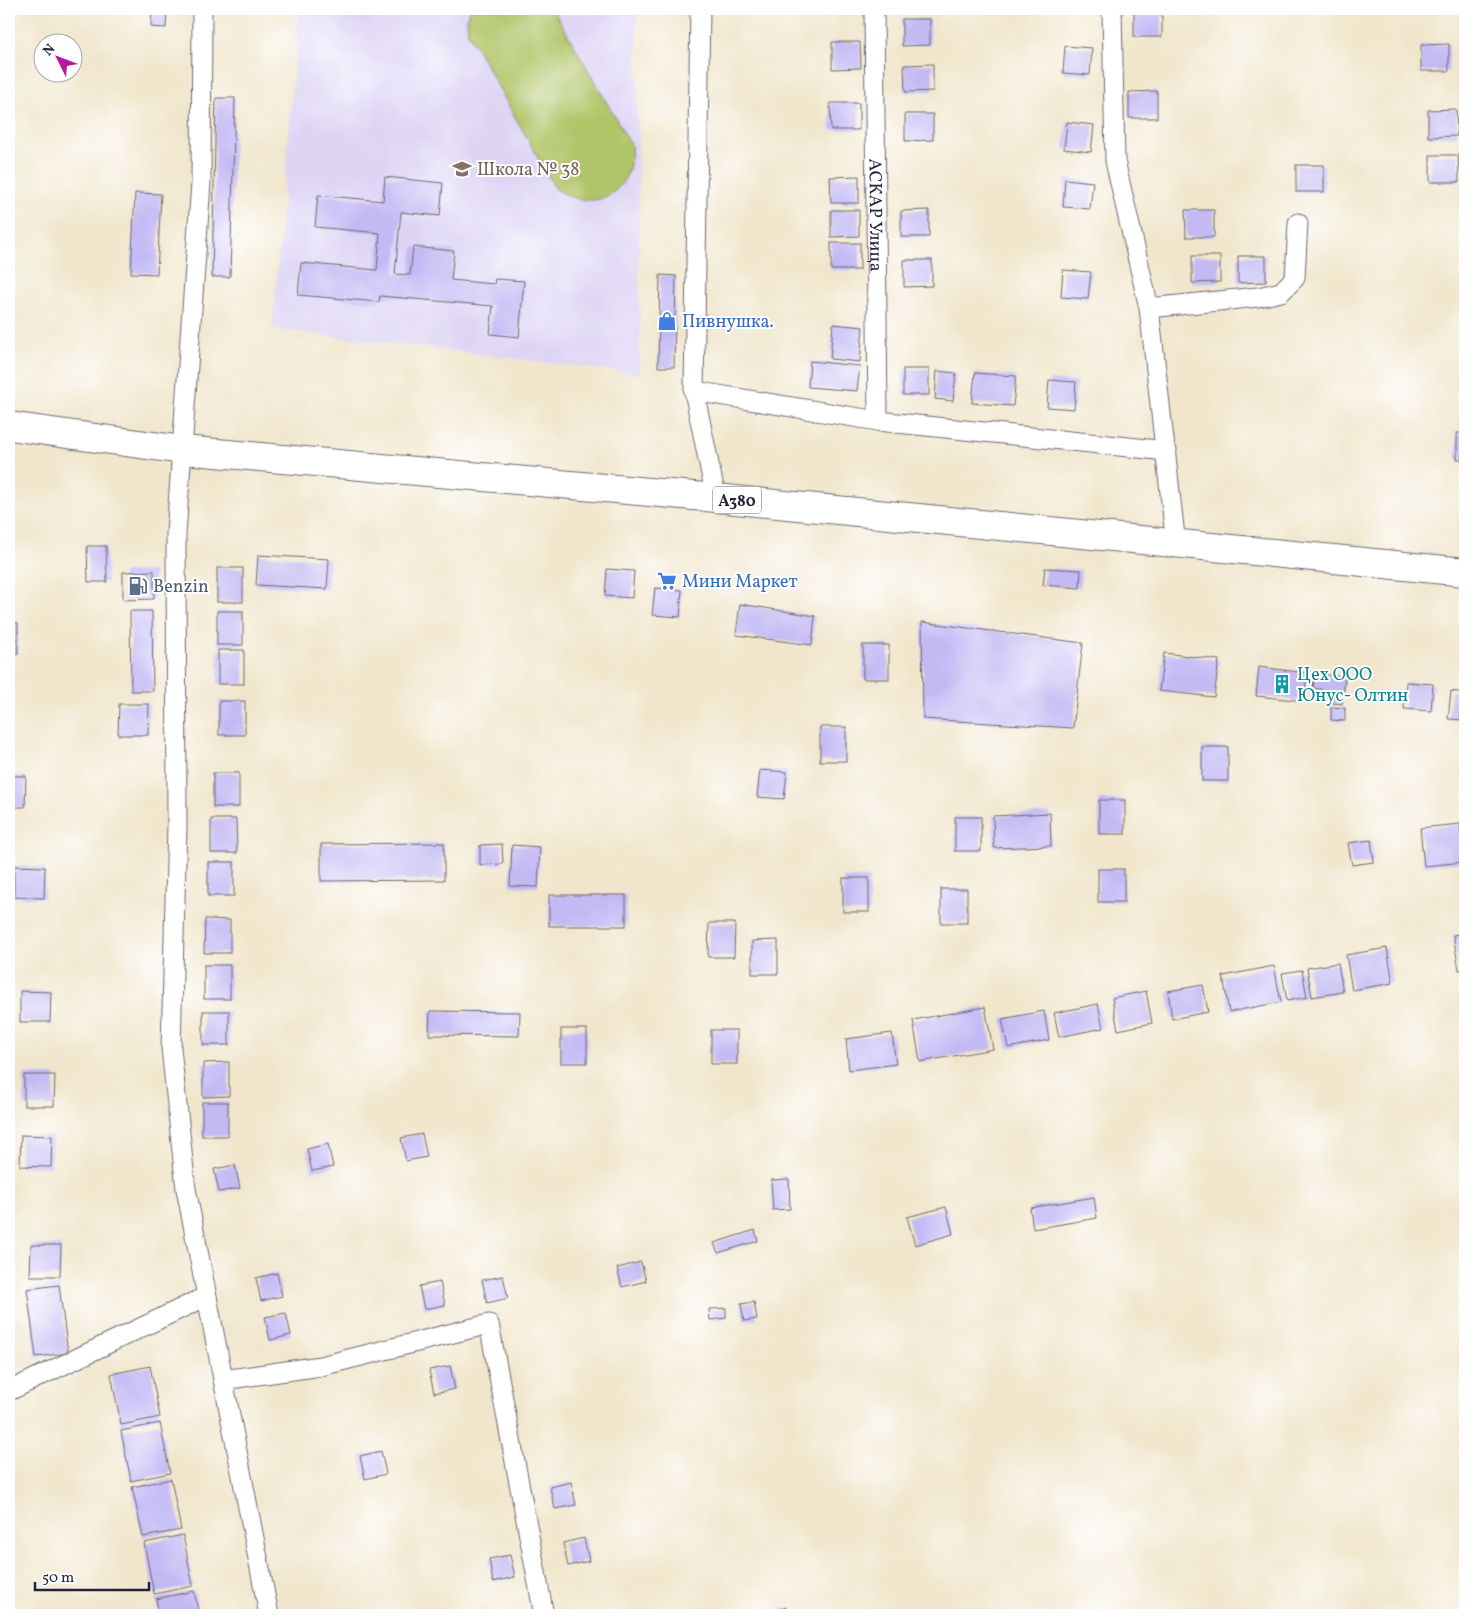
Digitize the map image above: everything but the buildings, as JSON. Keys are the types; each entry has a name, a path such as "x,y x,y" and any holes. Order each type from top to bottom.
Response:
{"highway":[{"name":"A380","path":"9,426 183,450 716,498 1176,545 1465,572"}],"street":[{"path":"202,9 201,182 176,534 177,825 171,1048 186,1189 268,1615"},
{"path":"700,9 694,391 716,498"},
{"name":"АСКАР Улица","path":"874,9 878,420"},
{"path":"1112,9 1115,161 1149,308 1167,451 1176,545"},
{"path":"1149,308 1258,297 1281,292 1296,278 1298,223"},
{"path":"694,391 878,420 1167,451"},
{"path":"9,1391 207,1296"},
{"path":"223,1380 321,1366 489,1324 544,1615"}],"shaded area":[{"name":"Школа № 38","path":"299,9 637,9 640,374 272,329"}],"green space":[{"path":"470,9 553,9 631,145 630,162 626,176 619,187 609,195 597,199 584,200 570,196 555,188 468,33 467,19"}],"place":[{"name":"Школа № 38","path":"462,169"},
{"name":"Пивнушка.","path":"667,321"},
{"name":"Мини Маркет","path":"667,581"},
{"name":"Benzin","path":"138,586"},
{"name":"Цех ООО Юнус- Олтин","path":"1282,684"}]}
